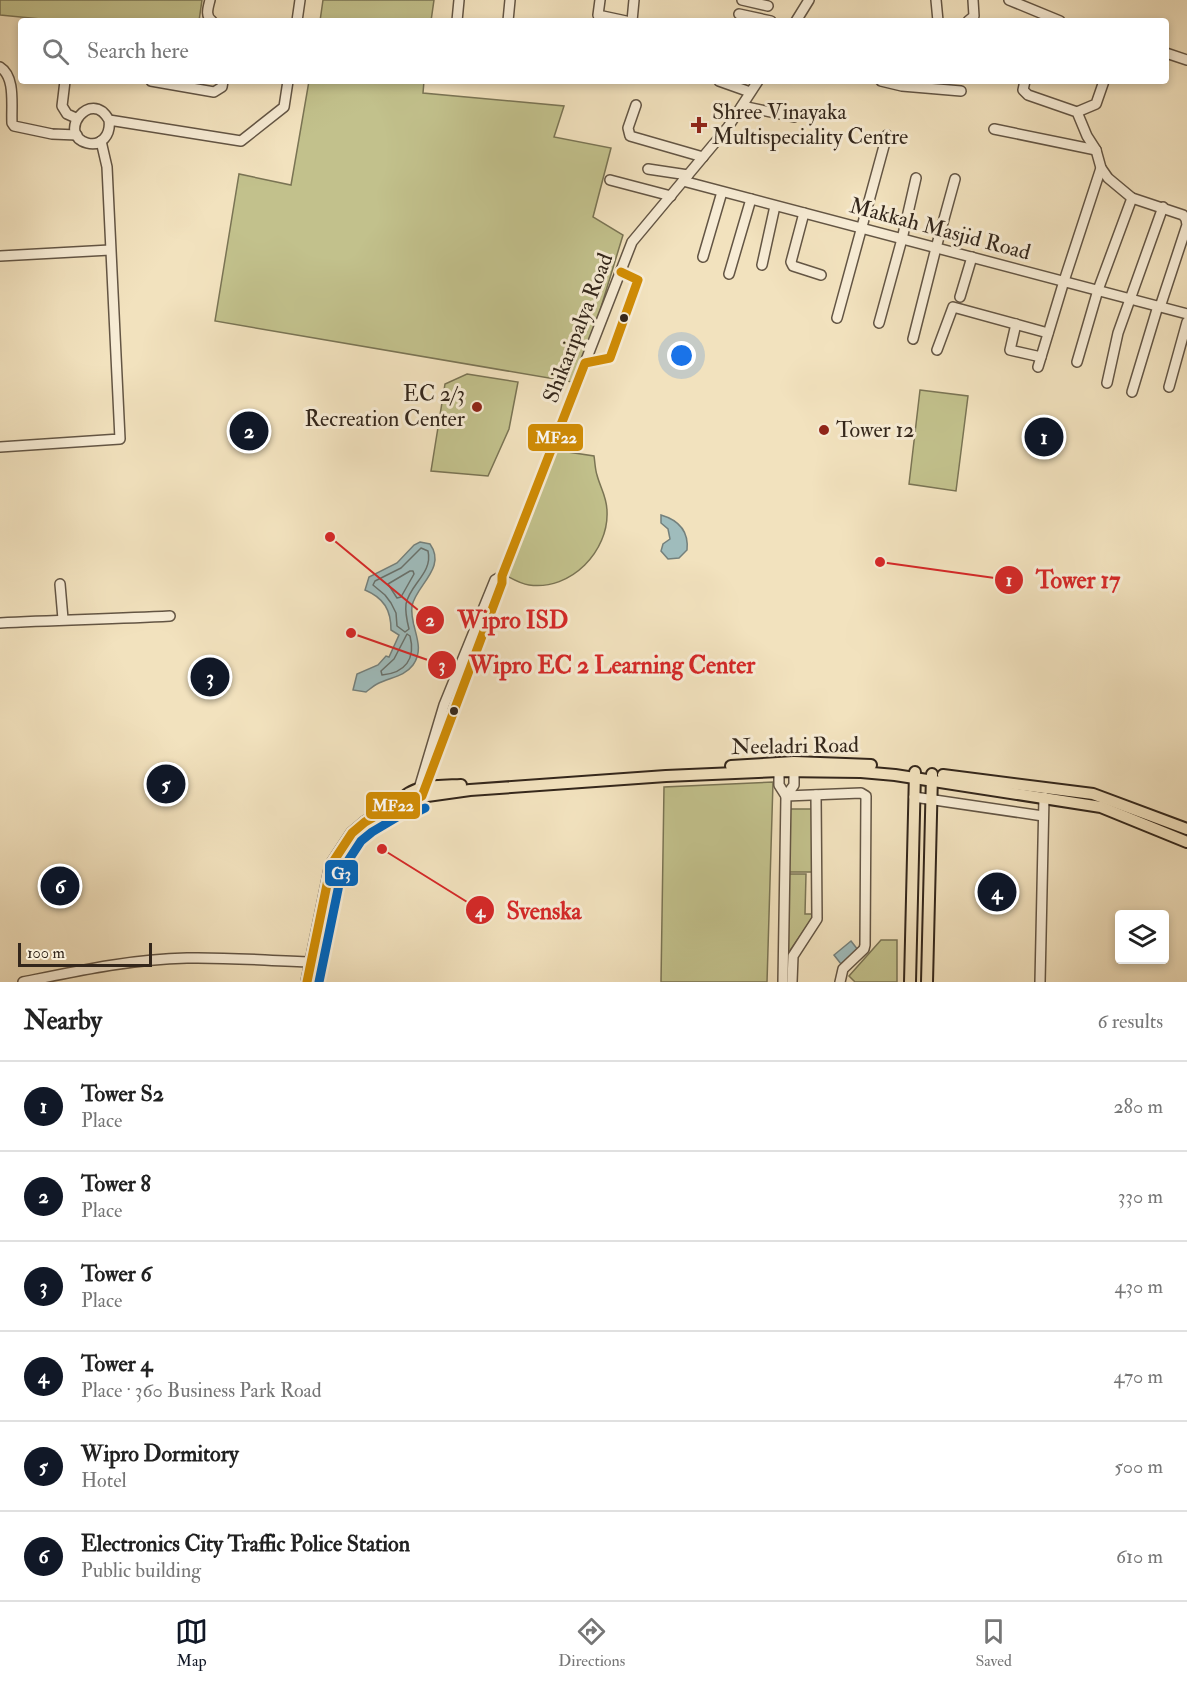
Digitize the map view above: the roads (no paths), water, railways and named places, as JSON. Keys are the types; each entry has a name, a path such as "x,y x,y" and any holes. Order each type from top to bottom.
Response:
{"main road":[{"name":"Neeladri Road","path":"307,982 332,865 352,833 364,822 401,801 412,801 421,794 794,766 915,774 1101,807 1187,842"},
{"path":"910,982 915,774"},
{"name":"Neeladri Road","path":"932,777 1093,794 1187,830"},
{"path":"927,982 932,777"}],"street":[{"path":"208,18 210,0"},
{"path":"297,18 300,0"},
{"path":"457,18 459,0"},
{"path":"508,18 510,0"},
{"path":"600,0 598,15 612,18"},
{"path":"632,18 634,0"},
{"path":"742,0 768,6"},
{"path":"798,18 809,0"},
{"path":"936,0 938,18"},
{"path":"972,18 974,16 973,0"},
{"path":"1009,0 1040,17"},
{"path":"739,14 757,18"},
{"path":"1169,54 1187,60"},
{"path":"0,68 5,70 9,79 14,126 52,134 76,135 90,144 101,141 109,132 109,120 106,115 96,109 84,110 76,118 76,135"},
{"path":"65,84 62,106 68,114 76,118"},
{"path":"167,84 214,93 222,84"},
{"path":"109,120 241,141 284,107 288,84"},
{"path":"727,84 750,92"},
{"name":"Shikaripalya Road","path":"421,794 484,632 502,583 502,576 632,242 728,127 756,84"},
{"path":"894,84 961,92"},
{"path":"1024,84 1023,90 1028,95 1077,112 1096,104 1103,84"},
{"path":"636,105 628,128 630,136 703,158"},
{"path":"742,106 794,117"},
{"path":"1077,112 1096,150 1101,168 1118,187 1132,198 1163,207 1183,215 1186,219 1187,225 1132,392"},
{"path":"994,129 1096,150"},
{"path":"837,318 887,135"},
{"path":"0,447 120,439 107,167 101,141"},
{"path":"1016,324 1010,350 1039,362 1101,168"},
{"name":"Makkah Masjid Road","path":"648,169 686,178 722,192 1187,314"},
{"path":"879,323 916,178"},
{"path":"913,339 955,178"},
{"path":"610,180 671,196"},
{"path":"703,257 722,192"},
{"path":"1077,362 1098,290 1132,198"},
{"path":"729,274 751,199"},
{"path":"762,265 775,206"},
{"path":"1107,383 1118,333 1163,207"},
{"path":"804,213 791,262 793,266 821,275"},
{"path":"0,256 110,250"},
{"path":"960,297 972,257"},
{"path":"937,350 953,307 1048,333"},
{"path":"1169,387 1187,322"},
{"path":"60,584 63,619"},
{"path":"0,623 170,616"},
{"path":"786,796 794,785 794,766"},
{"path":"779,767 779,785 786,796 783,982"},
{"path":"786,796 861,793 866,796 865,945 864,949 843,969 840,982"},
{"path":"792,982 793,956 817,919 816,795"},
{"path":"914,797 1043,816"},
{"path":"1040,982 1044,797"},
{"path":"23,982 132,963 187,958 311,962"},
{"path":"72,972 74,982"}],"water":[{"path":"661,515 673,520 684,531 687,550 679,558 668,559 661,551 663,544 670,539 668,529 661,523"},
{"path":"420,542 430,544 435,561 433,569 412,606 418,643 417,658 409,669 377,684 366,692 353,690 357,674 378,665 386,656 389,657 399,635 391,630 390,616 382,601 365,590 369,577 397,563 414,545"},
{"path":"851,941 858,950 841,964 834,955"}],"place":[{"name":"Shree Vinayaka Multispeciality Centre","path":"699,125"},
{"name":"EC 2/3 Recreation Center","path":"477,407"},
{"name":"Tower 12","path":"824,430"},
{"name":"Tower 8","path":"249,431"},
{"name":"Tower S2","path":"1044,437"},
{"name":"Wipro ISD","path":"330,537"},
{"name":"Tower 17","path":"880,562"},
{"name":"Wipro EC 2 Learning Center","path":"351,633"},
{"name":"Tower 6","path":"210,677"},
{"name":"Wipro Dormitory","path":"166,784"},
{"name":"Svenska","path":"382,849"},
{"name":"Electronics City Traffic Police Station","path":"60,886"},
{"name":"Tower 4","path":"997,892"}]}
